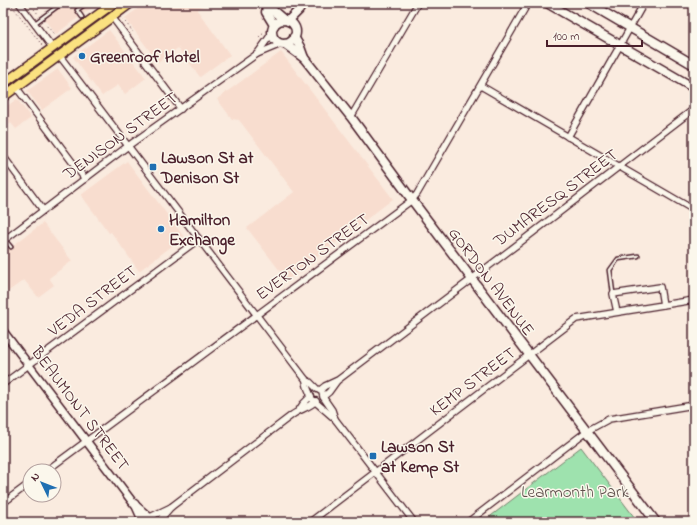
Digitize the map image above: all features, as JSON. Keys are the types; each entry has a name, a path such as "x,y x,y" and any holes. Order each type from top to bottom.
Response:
{"main road":[{"path":"3,84 114,3"},
{"path":"3,97 130,3"},
{"path":"547,3 694,88"},
{"path":"588,3 694,65"},
{"path":"265,5 294,28"},
{"path":"265,5 274,39 283,44 290,42 294,37 294,28 301,6"},
{"path":"271,30 278,22 286,21 301,6"},
{"name":"GORDON AVENUE","path":"294,37 304,58"},
{"name":"GORDON AVENUE","path":"283,44 304,58 351,117 412,200 656,522"}],"street":[{"path":"19,3 52,47"},
{"path":"351,117 418,3"},
{"name":"EVERTON STREET","path":"56,463 412,200 481,86 528,3"},
{"path":"568,137 644,3"},
{"path":"112,17 181,109"},
{"name":"DENISON STREET","path":"256,54 271,30"},
{"name":"DENISON STREET","path":"4,240 128,146 256,54 283,44"},
{"path":"59,55 306,380 323,393 323,397 332,410 335,419"},
{"path":"481,86 694,210"},
{"path":"16,87 85,180"},
{"name":"DUMARESQ STREET","path":"319,390 338,380 694,109"},
{"path":"3,156 44,210"},
{"name":"VEDA STREET","path":"3,384 199,239"},
{"path":"617,312 613,294 660,287 663,305"},
{"name":"KEMP STREET","path":"310,522 576,320 694,300"},
{"name":"BEAUMONT STREET","path":"3,331 134,504 143,522"},
{"path":"306,380 306,386 312,395 313,400 317,401 328,414 335,419 414,522"},
{"name":"DUMARESQ STREET","path":"323,397 338,380"},
{"path":"300,410 314,391 319,390"},
{"path":"143,522 145,518 153,520 300,410 307,408 321,400 323,397"},
{"path":"468,522 587,431 609,419 694,405"},
{"path":"3,503 22,489"},
{"name":"BEAUMONT STREET","path":"134,504 153,520"},
{"path":"153,520 171,507"}],"lane":[{"path":"35,24 62,3"},
{"path":"82,17 77,10 87,3"},
{"path":"4,240 11,247"},
{"path":"613,294 610,270 618,259 638,256"}],"path":[{"path":"10,3 42,45"},
{"path":"123,19 133,32"},
{"path":"259,36 271,30"}],"shaded area":[{"path":"63,3 98,3 56,34 43,18"},
{"path":"146,3 206,3 197,10 230,55 200,77 178,48 158,62 125,18"},
{"path":"109,30 146,78 125,94 118,85 102,96 73,57"},
{"path":"281,52 393,199 287,280 247,228 294,192 239,120 232,119 217,99"},
{"path":"58,69 72,88 42,110 27,91"},
{"path":"17,99 31,118 16,129 11,123 3,129 3,109"},
{"path":"127,161 184,237 139,271 111,232 109,233 81,195"},
{"path":"43,223 72,261 49,278 54,285 38,297 24,280 3,295 3,253"}],"green space":[{"name":"Learmonth Park","path":"581,447 638,522 483,522"}],"place":[{"name":"Greenroof Hotel","path":"82,56"},
{"name":"Lawson St at Denison St","path":"153,167"},
{"name":"Hamilton Exchange","path":"161,229"},
{"name":"Lawson St at Kemp St","path":"373,456"}]}
